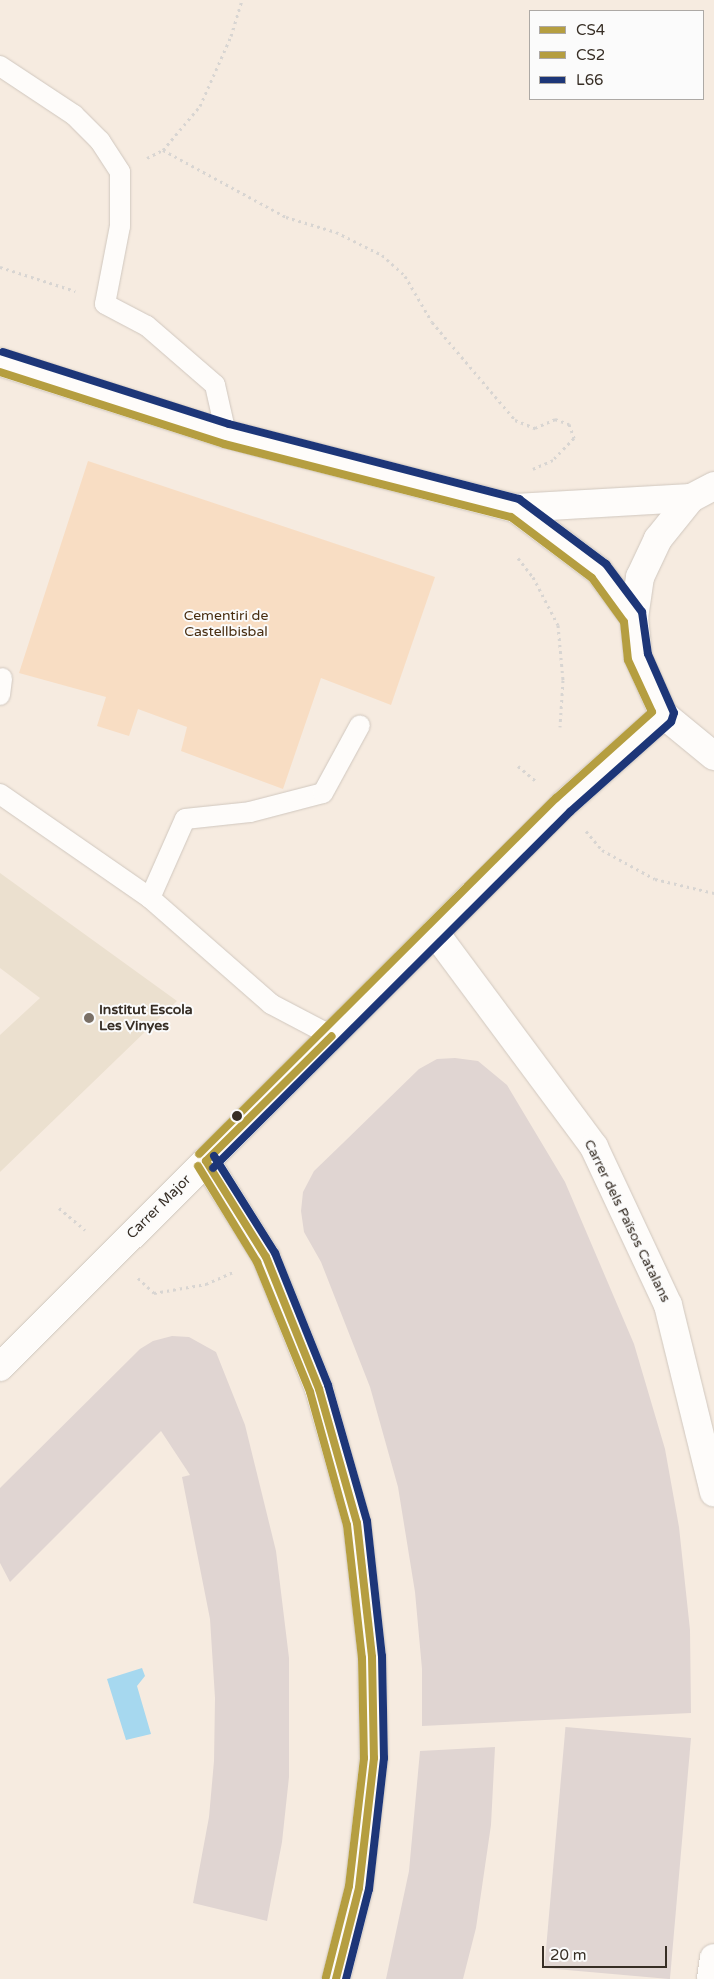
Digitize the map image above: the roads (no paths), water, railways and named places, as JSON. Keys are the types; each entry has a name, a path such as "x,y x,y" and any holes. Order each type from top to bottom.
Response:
{"street":[{"path":"0,362 226,434 515,508 702,492"},
{"path":"702,492 647,557 634,618 638,656 664,715 714,756"},
{"path":"515,508 599,571 634,618"},
{"name":"Carrer Major","path":"0,1367 436,934 563,805 664,715"},
{"name":"Carrer dels Països Catalans","path":"436,934 594,1147 668,1305 714,1492"},
{"path":"206,1161 266,1257 319,1389 357,1523 372,1657 374,1758 359,1888 336,1979"},
{"path":"710,1979 714,1958"}],"lane":[{"path":"0,66 74,115 100,141 120,172 120,226 105,304 147,326 215,385 226,434"},
{"path":"150,898 185,819 250,812 324,793 360,725"},
{"path":"0,794 150,898 271,1004 332,1036"}],"water":[{"path":"142,1668 145,1676 137,1686 151,1734 126,1740 107,1679"}],"place":[{"name":"Institut Escola Les Vinyes","path":"89,1018"}],"park label":[{"name":"Cementiri de Castellbisbal","path":"226,624"}]}
